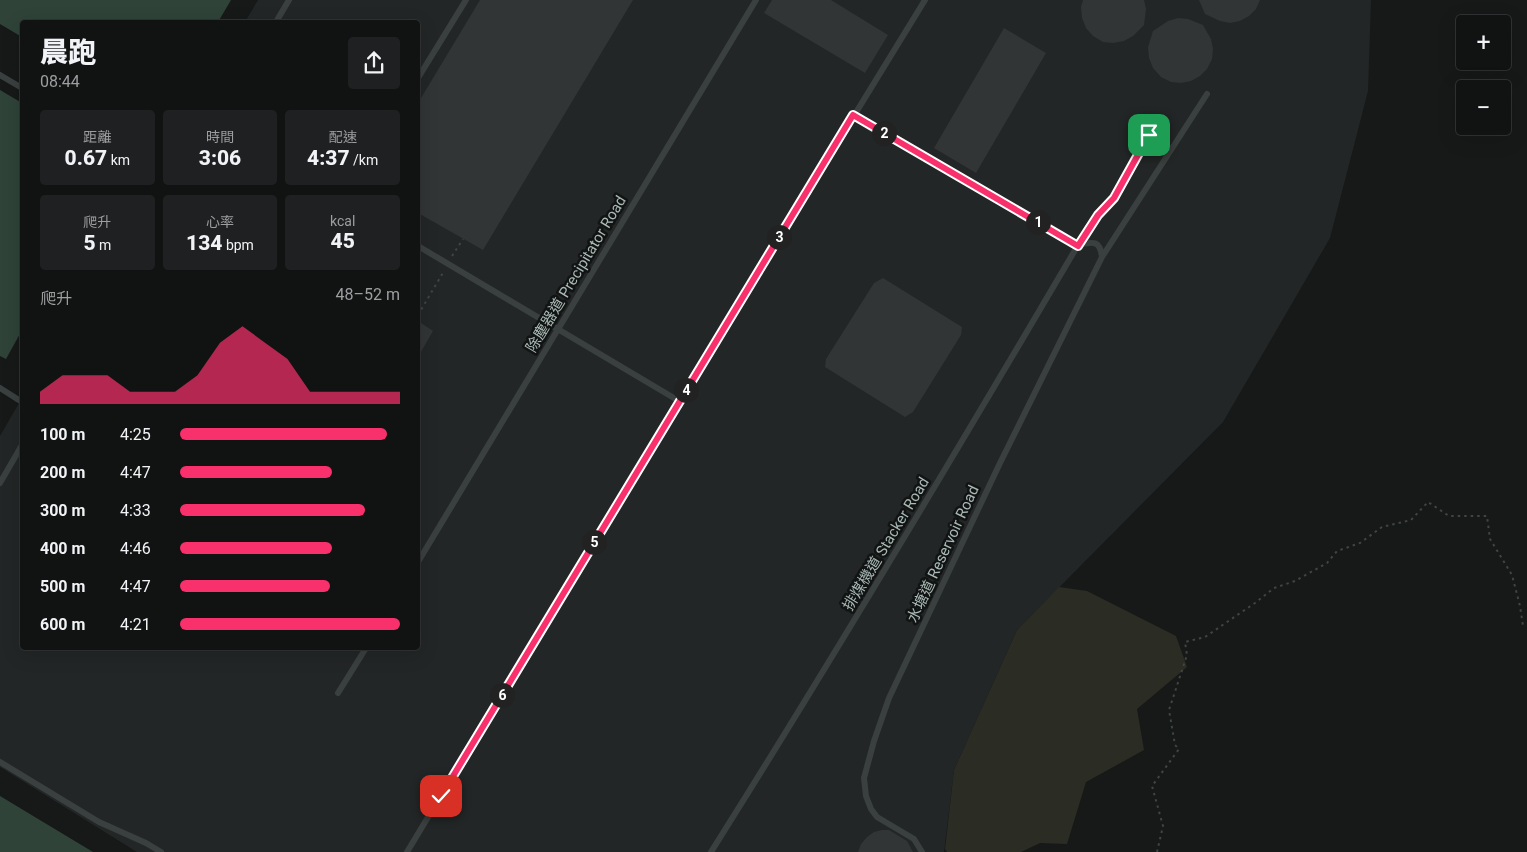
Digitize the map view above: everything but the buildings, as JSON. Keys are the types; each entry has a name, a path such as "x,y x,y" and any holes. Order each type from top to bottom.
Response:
{"lane":[{"path":"277,20 289,0"},
{"path":"420,75 466,0"},
{"name":"除塵器道 Precipitator Road","path":"420,559 756,0"},
{"path":"407,852 679,401 925,0"},
{"path":"0,75 20,87"},
{"name":"水塘道 Reservoir Road","path":"922,852 914,839 878,817 871,809 866,796 864,778 889,698 1000,463 1102,257 1207,94"},
{"path":"853,115 1078,246 1097,244 1101,249 1102,257"},
{"name":"排煤機道 Stacker Road","path":"711,852 802,708 1078,246 1098,215 1114,198 1149,135"},
{"path":"420,247 679,401"},
{"path":"0,388 20,401"},
{"path":"0,483 20,448"},
{"path":"338,693 365,650"},
{"path":"0,762 99,822 146,843 161,852"}],"path":[{"path":"453,256 463,239"},
{"path":"420,312 448,264"},
{"path":"1157,852 1163,826 1152,786 1178,749 1175,745 1169,710 1187,655 1185,642 1205,637 1274,588 1295,581 1327,563 1337,551 1360,544 1382,527 1411,520 1428,502 1449,516 1487,516 1490,539 1512,575 1523,626"}],"shaded area":[{"path":"0,0 231,0 219,20 20,20 20,36 0,24"},
{"path":"258,0 1371,0 1368,91 1330,238 1223,422 1017,630 954,770 944,852 137,852 0,767 0,436 20,401 20,650 420,650 420,20 246,20"},
{"path":"0,90 20,102 20,334 6,359 0,356"},
{"path":"1059,587 1087,591 1176,636 1187,667 1137,709 1144,750 1086,782 1067,844 1040,843 1021,852 947,852 945,849 954,770 1017,630"},
{"path":"0,796 93,852 0,852"}],"route":[{"path":"441,796 853,115 1078,246 1098,215 1114,198 1149,135"}]}
